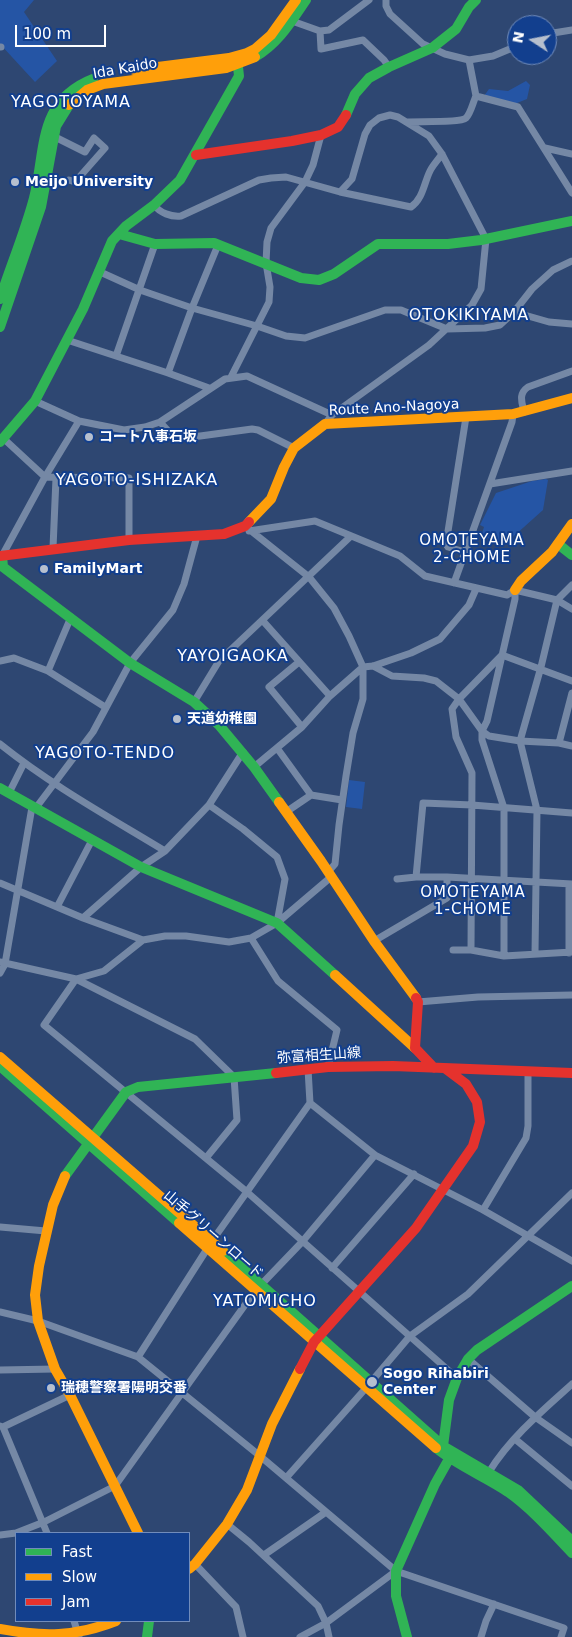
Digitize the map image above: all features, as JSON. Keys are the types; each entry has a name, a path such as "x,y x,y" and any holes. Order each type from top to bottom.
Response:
{"main road":[{"name":"Ida Kaido","path":"0,299 34,196 47,126 64,98 77,86 102,75 238,61 271,35 296,0"},
{"name":"Ida Kaido","path":"0,327 9,271 41,207 54,136 60,119 70,104 94,87 120,80 238,61 268,50 292,21 306,0"},
{"path":"196,155 321,135 338,127 347,114 355,94 369,78 432,48 456,29 469,7 476,0"},
{"path":"2,440 35,401 84,309 98,271 112,241 126,226 154,205 180,180 196,155 239,76 238,61"},
{"path":"119,234 155,244 214,243 266,262 301,278 319,280 334,274 378,244 448,244 486,239 572,221"},
{"name":"Route Ano-Nagoya","path":"1,556 129,540 224,534 247,529 271,498 284,466 294,448 309,434 325,424 513,414 572,398"},
{"path":"515,590 521,581 552,552 572,524"},
{"path":"558,544 572,555"},
{"path":"1,556 3,567 130,663 194,702 219,725 243,752 374,941 414,993 418,1002 415,1048"},
{"path":"5,791 141,867 277,923 415,1048 434,1068"},
{"name":"山手グリーンロード","path":"0,1057 91,1141 369,1385 449,1459 507,1492 535,1514 571,1547"},
{"name":"山手グリーンロード","path":"0,1066 91,1141"},
{"name":"弥富相生山線","path":"126,1092 138,1087 328,1067 393,1066 572,1073"},
{"path":"192,1567 227,1524 247,1490 272,1424 316,1338 416,1228 473,1146 478,1133 480,1119 480,1108 476,1095 454,1074 445,1069"},
{"path":"126,1092 65,1176 53,1205 46,1231 35,1295 38,1321 55,1369 70,1395 138,1532"},
{"path":"407,1637 395,1595 396,1571 435,1484 449,1459 443,1446 449,1400 457,1378 468,1359 477,1350 572,1286"},
{"name":"山手グリーンロード","path":"369,1385 443,1446 518,1490 542,1511 571,1547"},
{"path":"0,1628 10,1632 42,1636 78,1636 113,1622"},
{"path":"147,1637 149,1622"}],"street":[{"path":"292,21 320,31 329,30 369,0"},
{"path":"386,0 386,6 390,14 423,44 432,48 469,60 493,56 507,50"},
{"path":"557,32 572,30"},
{"path":"320,31 321,49 363,40 389,67"},
{"path":"407,122 422,120 461,121 466,117 476,96 469,60"},
{"path":"476,96 518,107 572,193"},
{"path":"325,424 332,416 448,330 472,305 481,290 486,239 442,154 429,136 398,117 390,115 379,118 370,125 365,134 352,179 340,192"},
{"path":"232,377 269,302 270,287 266,262 267,242 271,228 305,182 313,165 321,135"},
{"path":"54,136 84,152 94,138 106,148 75,182 69,180"},
{"path":"545,148 572,154"},
{"path":"154,205 158,210 174,217 181,216 259,180 286,177 340,192 411,207 422,192 430,170 442,154"},
{"path":"116,356 155,244"},
{"path":"168,373 218,245"},
{"path":"98,271 140,290 192,308 286,336 305,338 386,310 401,310 448,330 486,328 500,325 514,312 532,289 553,270 572,262"},
{"path":"514,312 549,322 572,324"},
{"path":"67,340 209,388"},
{"path":"524,412 521,396 523,391 528,387 572,371"},
{"path":"35,401 79,421 124,430 145,427 160,422 225,379 247,376 332,416"},
{"path":"454,583 513,414"},
{"path":"465,552 448,547 446,544 466,417"},
{"path":"1,556 79,421"},
{"path":"160,422 172,435 178,438 252,429 258,430 294,448"},
{"path":"2,440 45,477 129,478 129,540"},
{"path":"490,484 572,471"},
{"path":"53,548 56,478"},
{"path":"247,529 315,521 400,556 425,576 508,595 515,590 557,600 572,608"},
{"path":"247,529 309,577 334,608 363,667 363,698 353,733 342,800 336,864 330,875 277,923 251,938 229,942 186,936 165,936 143,940 104,971 76,979 44,1025 247,1192 457,1378"},
{"path":"0,973 33,808 93,732 130,663 173,610 184,584 197,536"},
{"path":"194,702 219,661 351,536"},
{"path":"535,953 537,810 520,741 541,669 557,600 572,585"},
{"path":"254,767 302,727 330,696 363,667 373,666 411,653 440,639 469,605 476,589"},
{"path":"504,956 504,808 482,740 482,731 487,722 515,599 515,590"},
{"path":"48,671 71,617"},
{"path":"263,621 330,696"},
{"path":"502,655 572,681"},
{"path":"471,950 472,773 456,737 452,710 459,699 502,655"},
{"path":"0,661 14,658 48,671 105,707"},
{"path":"299,662 269,687 302,727"},
{"path":"373,666 392,676 424,678 436,681 459,699 482,731 489,736 572,746"},
{"path":"559,744 572,693"},
{"path":"0,744 53,783 165,851"},
{"path":"278,748 312,795"},
{"path":"83,918 141,867 165,851 209,805 243,752"},
{"path":"5,791 24,763"},
{"path":"286,812 312,795 342,800"},
{"path":"416,876 423,803 572,813"},
{"path":"209,805 243,829 277,857 285,879 277,923"},
{"path":"57,906 92,840"},
{"path":"397,879 416,876 571,884 570,952 504,956 471,950 452,950"},
{"path":"374,941 447,898 447,877"},
{"path":"0,883 83,918 143,940"},
{"path":"251,938 278,981 337,1030 328,1067"},
{"path":"2,963 76,979 195,1039 234,1077 237,1120 206,1158"},
{"path":"418,1002 478,997 572,995"},
{"path":"138,1357 210,1245 310,1103 308,1069"},
{"path":"482,1210 526,1138 528,1126 528,1071"},
{"path":"310,1103 375,1155 482,1210 572,1261"},
{"path":"19,1532 44,1522 115,1486 258,1287 302,1242 375,1155"},
{"path":"332,1268 414,1174"},
{"path":"286,1478 410,1336 468,1294 572,1193"},
{"path":"0,1228 46,1231"},
{"path":"0,1312 38,1321 138,1357 260,1456 396,1571 564,1628 561,1637"},
{"path":"468,1359 535,1417 571,1442"},
{"path":"0,1370 55,1369"},
{"path":"489,1472 535,1417 572,1384"},
{"path":"47,1532 2,1427 70,1395"},
{"path":"515,1439 572,1486"},
{"path":"264,1555 326,1512"},
{"path":"227,1524 264,1555 318,1606 326,1623 329,1637"},
{"path":"0,1535 15,1533"},
{"path":"192,1567 236,1607 244,1637"},
{"path":"300,1637 326,1623 396,1571"},
{"path":"481,1637 494,1604"},
{"path":"74,1622 78,1636"}],"shaded area":[{"path":"0,0 34,0 24,12 57,61 35,82 0,44"},
{"path":"526,81 530,85 527,99 507,107 484,96 489,89 508,91"},
{"path":"548,480 543,510 505,544 481,536 484,527 480,525 496,493 532,481"},
{"path":"349,780 365,782 362,809 346,807"}],"traffic: fast":[{"path":"255,57 271,46 306,0"},
{"path":"346,115 355,94 369,78 432,48 456,29 469,7 476,0"},
{"path":"0,442 35,401 83,309 112,241 126,226 154,205 180,180 239,76 237,58"},
{"path":"0,299 34,198 43,145 53,114 62,100 75,88 93,79"},
{"path":"0,327 41,207 56,126 69,105"},
{"path":"119,234 155,244 214,243 301,278 319,280 334,274 378,244 448,244 481,240 572,221"},
{"path":"558,544 572,555"},
{"path":"2,556 3,567 130,663 194,702 219,725 254,767 279,802"},
{"path":"0,788 141,867 277,923 335,975"},
{"path":"0,1066 179,1223"},
{"path":"65,1176 126,1092 138,1087 276,1073"},
{"path":"223,1251 443,1446 518,1490 572,1541"},
{"path":"407,1637 396,1596 396,1571 435,1484 449,1459 443,1446 449,1400 457,1378 468,1359 477,1350 572,1286"},
{"path":"436,1448 508,1492 542,1521 572,1553"},
{"path":"147,1637 149,1622"}],"traffic: slow":[{"path":"134,70 229,58 247,53 255,49 271,35 296,0"},
{"path":"69,105 87,90 103,84 226,68 255,57"},
{"path":"249,522 271,499 294,448 325,424 513,414 572,398"},
{"path":"515,590 521,581 552,552 572,524"},
{"path":"279,802 374,941 416,998"},
{"path":"335,975 415,1048"},
{"path":"0,1057 223,1251"},
{"path":"65,1176 53,1205 39,1266 35,1295 38,1321 55,1369 70,1395 138,1532"},
{"path":"179,1223 436,1448"},
{"path":"190,1568 227,1524 247,1490 272,1424 300,1369"},
{"path":"0,1629 59,1634 87,1630 113,1622"}],"traffic: jam":[{"path":"196,155 321,135 338,127 346,115"},
{"path":"0,556 129,540 224,534 245,526 249,522"},
{"path":"416,998 418,1002 415,1048 434,1068"},
{"path":"276,1073 328,1067 393,1066 572,1073"},
{"path":"300,1369 314,1342 416,1228 473,1146 480,1122 477,1102 466,1084 446,1069"}],"place":[{"name":"Meijo University","path":"15,182"},
{"name":"コート八事石坂","path":"89,437"},
{"name":"FamilyMart","path":"44,569"},
{"name":"天道幼稚園","path":"177,719"},
{"name":"Sogo Rihabiri Center","path":"372,1382"},
{"name":"瑞穂警察署陽明交番","path":"51,1388"}],"district":[{"name":"YAGOTOYAMA","path":"71,103"},
{"name":"OTOKIKIYAMA","path":"469,316"},
{"name":"YAGOTO-ISHIZAKA","path":"137,481"},
{"name":"OMOTEYAMA 2-CHOME","path":"472,550"},
{"name":"YAYOIGAOKA","path":"233,657"},
{"name":"YAGOTO-TENDO","path":"105,754"},
{"name":"OMOTEYAMA 1-CHOME","path":"473,902"},
{"name":"YATOMICHO","path":"265,1302"}]}
